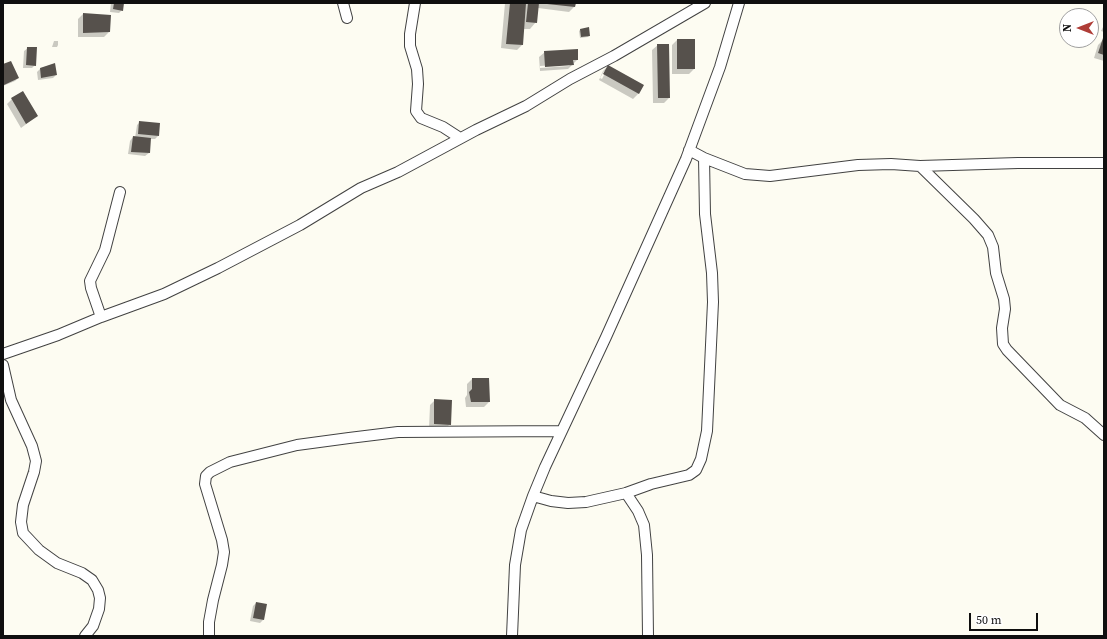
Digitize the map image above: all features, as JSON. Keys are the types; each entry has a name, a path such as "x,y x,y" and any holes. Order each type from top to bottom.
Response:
{"street":[{"path":"343,3 347,18"},
{"path":"415,3 410,34 410,46 417,69 418,84 416,111 421,118 443,127 460,138"},
{"path":"3,354 58,335 101,317 164,294 218,268 300,225 361,188 398,172 460,138 533,103 570,79 614,56 704,3"},
{"path":"512,636 515,565 521,530 533,496 689,150 720,67 739,3"},
{"path":"689,150 704,158 745,174 770,176 858,165 891,164 920,166 1018,163 1104,163"},
{"path":"533,496 551,501 568,503 586,502 626,493 651,484 689,475 696,470 701,459 707,431 713,302 712,273 705,214 704,158"},
{"path":"920,166 974,219 988,235 993,246 996,273 1004,299 1005,309 1002,328 1003,344 1007,350 1060,405 1085,418 1104,435"},
{"path":"101,317 90,281 105,250 120,192"},
{"path":"3,365 11,400 32,446 36,461 23,506 21,522 23,533 39,550 57,563 82,573 92,580 98,590 100,598 99,609 93,626 84,636"},
{"path":"209,636 212,600 222,565 224,552 222,540 205,484 206,476 210,472 230,462 297,445 398,432 561,431"},
{"path":"626,493 638,511 644,525 647,555 648,636"}],"building":[{"path":"114,3 124,3 123,11 113,9"},
{"path":"510,3 526,3 523,45 506,44"},
{"path":"528,3 539,3 537,23 526,22"},
{"path":"547,3 576,3 575,7"},
{"path":"83,13 111,15 110,32 83,33"},
{"path":"589,27 590,36 581,37 580,29"},
{"path":"1103,38 1104,39 1104,55 1098,53"},
{"path":"677,39 695,39 695,69 677,69"},
{"path":"657,44 669,44 670,98 658,98"},
{"path":"27,47 37,47 36,66 26,65"},
{"path":"578,49 578,60 573,60 574,65 545,67 544,51"},
{"path":"11,61 19,78 4,85 3,64"},
{"path":"55,63 57,75 41,78 40,68"},
{"path":"608,65 644,85 639,94 603,74"},
{"path":"23,91 38,116 26,124 11,98"},
{"path":"139,121 160,123 159,136 138,134"},
{"path":"133,136 151,138 150,153 131,152"},
{"path":"472,378 489,378 490,402 471,402 469,392 472,389"},
{"path":"434,399 452,400 451,425 434,424"},
{"path":"256,602 267,604 264,620 253,618"}]}
